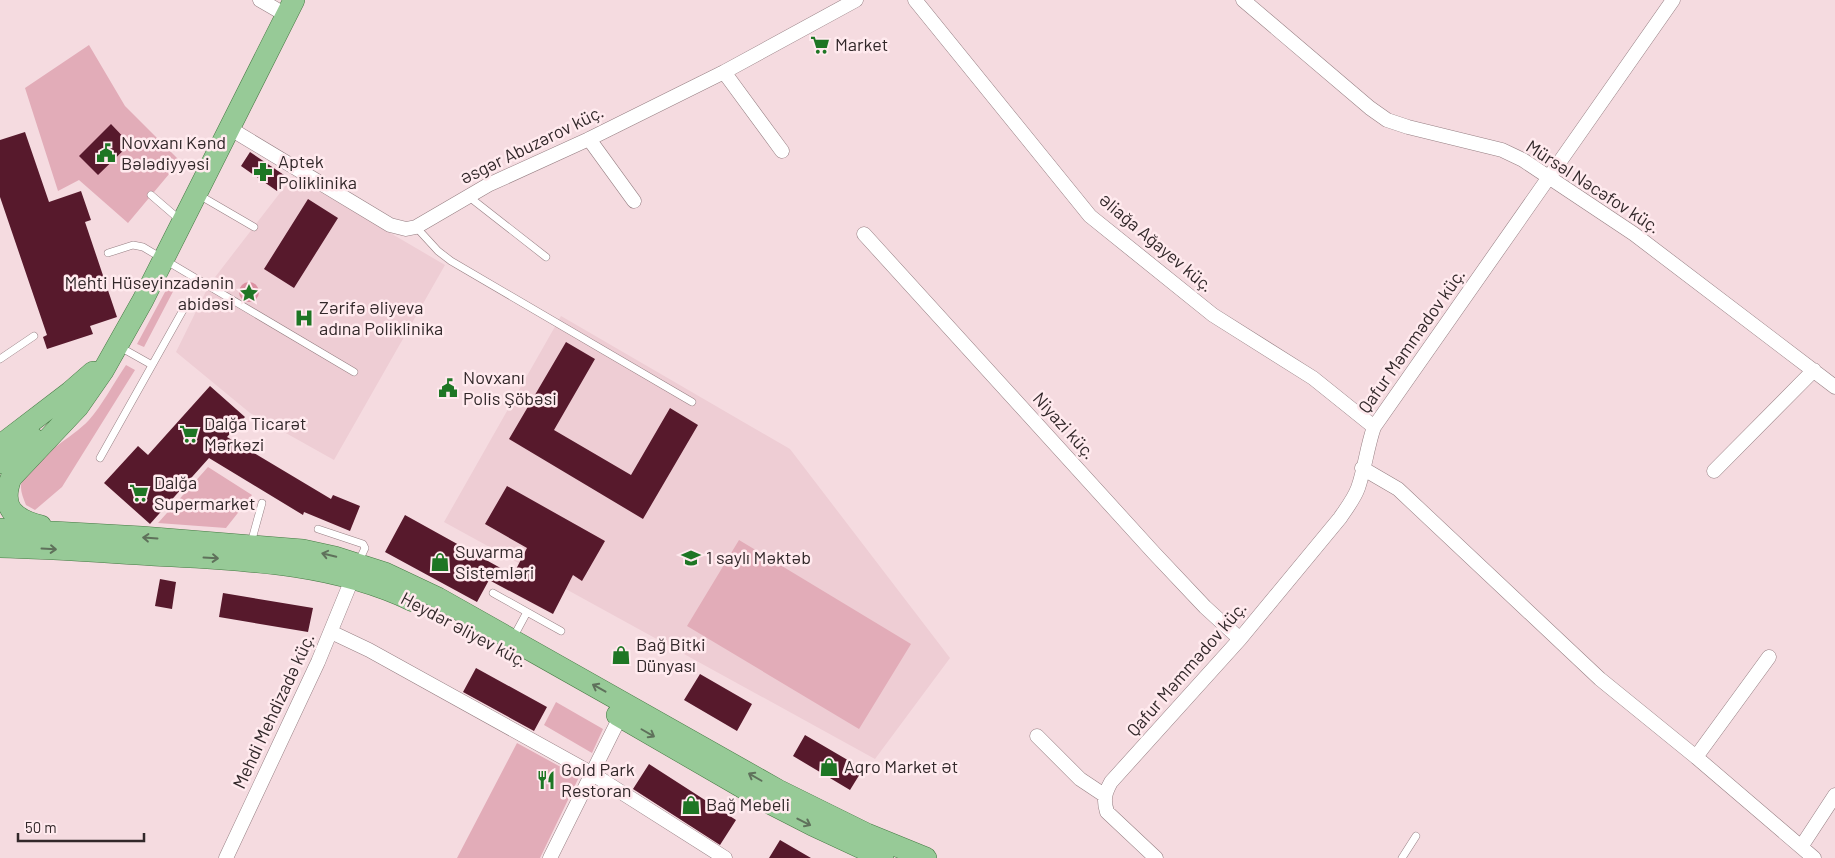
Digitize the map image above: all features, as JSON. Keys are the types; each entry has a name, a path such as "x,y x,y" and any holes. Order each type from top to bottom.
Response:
{"main road":[{"path":"63,532 22,520 14,514 6,499 7,488 11,478 90,391 118,346 290,8"},
{"path":"3,444 88,377 118,346"},
{"path":"0,463 45,428 77,399 94,380 118,346"},
{"path":"0,529 63,532"},
{"name":"Heydər Əliyev küç.","path":"63,532 318,553 356,571 379,586 432,610 778,790 860,847 883,858"},
{"path":"0,534 10,547"},
{"name":"Heydər Əliyev küç.","path":"10,547 230,559 386,572 410,583 513,640 623,710"},
{"name":"Heydər Əliyev küç.","path":"860,847 926,858"}],"street":[{"path":"260,0 290,8"},
{"name":"Əsgər Abuzərov küç.","path":"416,227 488,185 589,139 724,72 856,0"},
{"name":"Əliağa Ağayev küç.","path":"915,0 1090,216 1214,315 1313,378 1374,427"},
{"name":"Mürsəl Nəcəfov küç.","path":"1244,0 1362,102 1387,120 1502,150 1522,160 1634,234 1835,386"},
{"name":"Qafur Məmmədov küç.","path":"1104,795 1111,782 1240,639 1340,518 1358,488 1374,427 1673,0"},
{"path":"724,72 782,151"},
{"path":"230,128 390,225 406,229 416,227"},
{"path":"589,139 634,201"},
{"name":"Niyazi küç.","path":"864,234 1154,553 1205,607 1240,639"},
{"path":"1714,471 1814,370"},
{"path":"1362,468 1398,489 1600,680 1696,757 1814,858"},
{"name":"Mehdi Mehdizadə küç.","path":"226,858 331,632 356,571"},
{"path":"331,632 369,650 591,773 725,858"},
{"path":"1696,757 1769,657"},
{"path":"550,858 623,710"},
{"path":"1037,736 1080,779 1104,795 1104,804 1107,812 1156,858"},
{"path":"1801,847 1835,795"}],"lane":[{"path":"197,193 254,227"},
{"path":"151,195 182,222"},
{"path":"467,196 546,257"},
{"path":"416,227 451,261 692,402"},
{"path":"108,253 133,245 143,247 354,372"},
{"path":"100,458 187,303"},
{"path":"0,359 34,336"},
{"path":"118,346 152,365"},
{"path":"251,546 262,503"},
{"path":"318,529 363,544 365,548 356,571"},
{"path":"492,593 561,631"},
{"path":"513,640 527,612"},
{"path":"1402,858 1416,836"}],"shaded area":[{"path":"89,45 125,106 180,161 128,223 79,180 58,191 25,88"},
{"name":"Zərifə Əliyeva adına Poliklinika","path":"293,176 445,265 334,460 250,413 176,352 209,285"},
{"path":"172,279 178,282 144,347 137,344"},
{"path":"249,282 256,285 259,292 256,299 249,302 242,299 239,292 242,285"},
{"name":"1 saylı Məktəb","path":"561,316 790,449 950,658 875,759 444,522"},
{"path":"126,365 135,370 62,487 35,510 26,505 21,487 24,476 37,461 74,434 94,415"},
{"path":"208,467 252,495 226,528 158,523"},
{"path":"739,540 911,644 859,729 687,626"},
{"path":"556,702 603,729 592,753 544,725"},
{"path":"517,743 579,777 540,858 457,858"}],"building":[{"path":"111,124 130,144 98,175 79,156"},
{"path":"25,132 49,202 81,191 91,220 85,222 117,317 90,326 93,334 47,349 43,337 47,335 0,197 0,140"},
{"path":"250,152 287,177 277,191 241,166"},
{"path":"308,199 338,218 294,288 264,269"},
{"path":"566,342 595,359 554,430 631,475 670,408 698,425 643,519 509,439"},
{"path":"210,386 245,417 227,437 331,499 333,495 360,506 350,531 304,512 303,515 209,458 150,524 104,483 138,446 148,455"},
{"path":"507,486 605,541 582,581 573,575 553,614 489,580 477,602 385,552 405,515 513,575 527,548 485,524"},
{"path":"160,579 176,582 172,609 155,606"},
{"path":"223,593 313,608 308,632 219,617"},
{"path":"476,668 547,707 534,731 463,692"},
{"path":"700,674 752,704 737,731 684,700"},
{"path":"805,735 863,769 850,790 793,756"},
{"path":"649,764 736,820 720,845 633,789"},
{"path":"780,840 811,858 769,858"}],"place":[{"name":"Market","path":"820,45"},
{"name":"Novxanı Kənd Bələdiyyəsi","path":"106,153"},
{"name":"Aptek Poliklinika","path":"263,172"},
{"name":"Mehti Hüseyinzadənin abidəsi","path":"249,293"},
{"name":"Zərifə Əliyeva adına Poliklinika","path":"304,318"},
{"name":"Novxanı Polis Şöbəsi","path":"448,388"},
{"name":"Dalğa Ticarət Mərkəzi","path":"189,434"},
{"name":"Dalğa Supermarket","path":"139,493"},
{"name":"1 saylı Məktəb","path":"691,558"},
{"name":"Suvarma Sistemləri","path":"440,562"},
{"name":"Bağ Bitki Dünyası","path":"621,655"},
{"name":"Aqro Market Ət","path":"829,767"},
{"name":"Gold Park Restoran","path":"546,780"},
{"name":"Bağ Mebeli","path":"691,805"}]}
